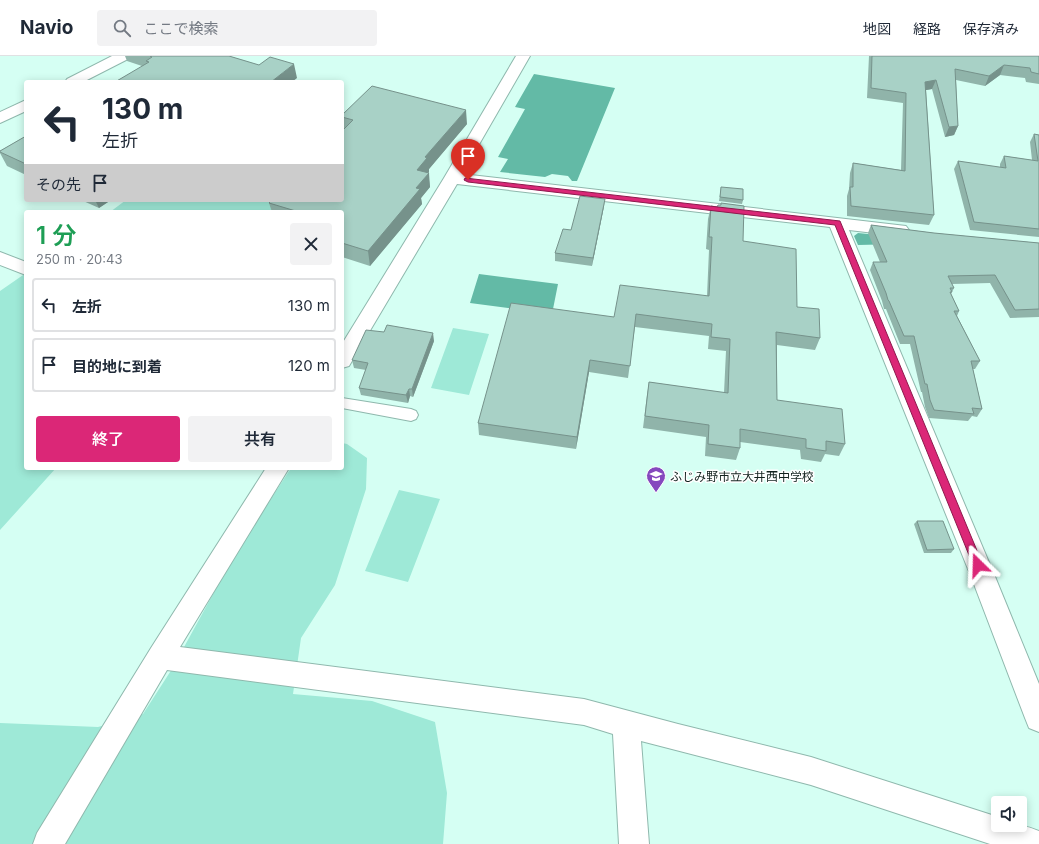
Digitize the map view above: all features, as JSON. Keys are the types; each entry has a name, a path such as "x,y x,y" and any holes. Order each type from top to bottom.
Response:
{"street":[{"path":"76,80 123,56"},
{"path":"344,358 523,56"},
{"path":"0,118 24,106"},
{"path":"452,178 920,232"},
{"path":"837,223 984,579 1039,718"},
{"path":"0,258 24,268"},
{"path":"48,844 160,657 277,470"},
{"path":"160,657 584,712 811,771 1035,844"},
{"path":"626,723 634,844"}],"lane":[{"path":"344,403 411,415"}],"shaded area":[{"path":"534,74 615,88 577,181 572,181 568,176 552,174 545,177 500,172 508,159 498,157 525,109 515,107"},
{"path":"123,202 280,202 271,210 113,210"},
{"path":"858,233 897,237 900,244 858,245 854,236"},
{"path":"24,274 24,470 54,470 0,530 0,291"},
{"path":"479,274 558,284 552,314 470,303"},
{"path":"453,328 489,334 469,395 431,388"},
{"path":"344,443 367,458 366,489 335,585 301,638 293,694 372,701 435,722 447,793 443,844 0,844 0,723 98,727 143,714 172,669 235,554 290,470 344,470"},
{"path":"399,490 440,499 408,582 365,571"}],"building":[{"path":"150,56 229,56 259,65 270,57 294,64 274,80 118,80 149,62 146,61 152,57"},
{"path":"872,56 1039,56 1039,74 1031,72 1030,68 1004,65 989,76 955,69 958,126 949,127 936,80 925,82 934,215 851,206 850,187 853,187 853,163 905,171 906,93 871,88"},
{"path":"372,86 466,110 425,157 427,158 417,170 429,173 416,188 420,189 368,251 344,244 344,210 292,210 269,203 344,202 344,129 353,120 344,118 344,113"},
{"path":"1034,134 1039,135 1039,229 974,222 958,161 1006,168 1004,156 1038,161"},
{"path":"24,137 24,163 0,151"},
{"path":"721,187 743,189 743,200 720,197"},
{"path":"580,196 605,199 593,258 555,253 563,229 571,230"},
{"path":"721,203 744,206 743,241 796,249 797,307 819,309 820,338 776,332 777,400 842,409 845,444 826,441 826,451 806,448 806,439 740,429 740,448 708,444 709,425 645,416 649,382 728,393 730,339 711,337 712,324 636,314 630,366 590,360 577,437 478,423 511,303 614,317 620,285 709,296 712,237 709,237 711,206 717,207 718,205 721,205"},
{"path":"871,225 934,233 1039,243 1039,309 1015,310 995,275 948,276 954,288 950,288 952,292 950,292 959,311 954,311 980,361 971,361 982,409 972,408 974,414 934,410 930,400 927,384 925,384 914,336 904,336 873,262 887,262"},
{"path":"387,325 433,333 412,389 409,389 406,395 359,388 368,363 352,360 366,330 384,332"},
{"path":"917,521 943,521 954,549 927,550"}],"place":[{"name":"ふじみ野市立大井西中学校","path":"656,493"}],"route":[{"path":"468,180 837,223 978,565"}]}
